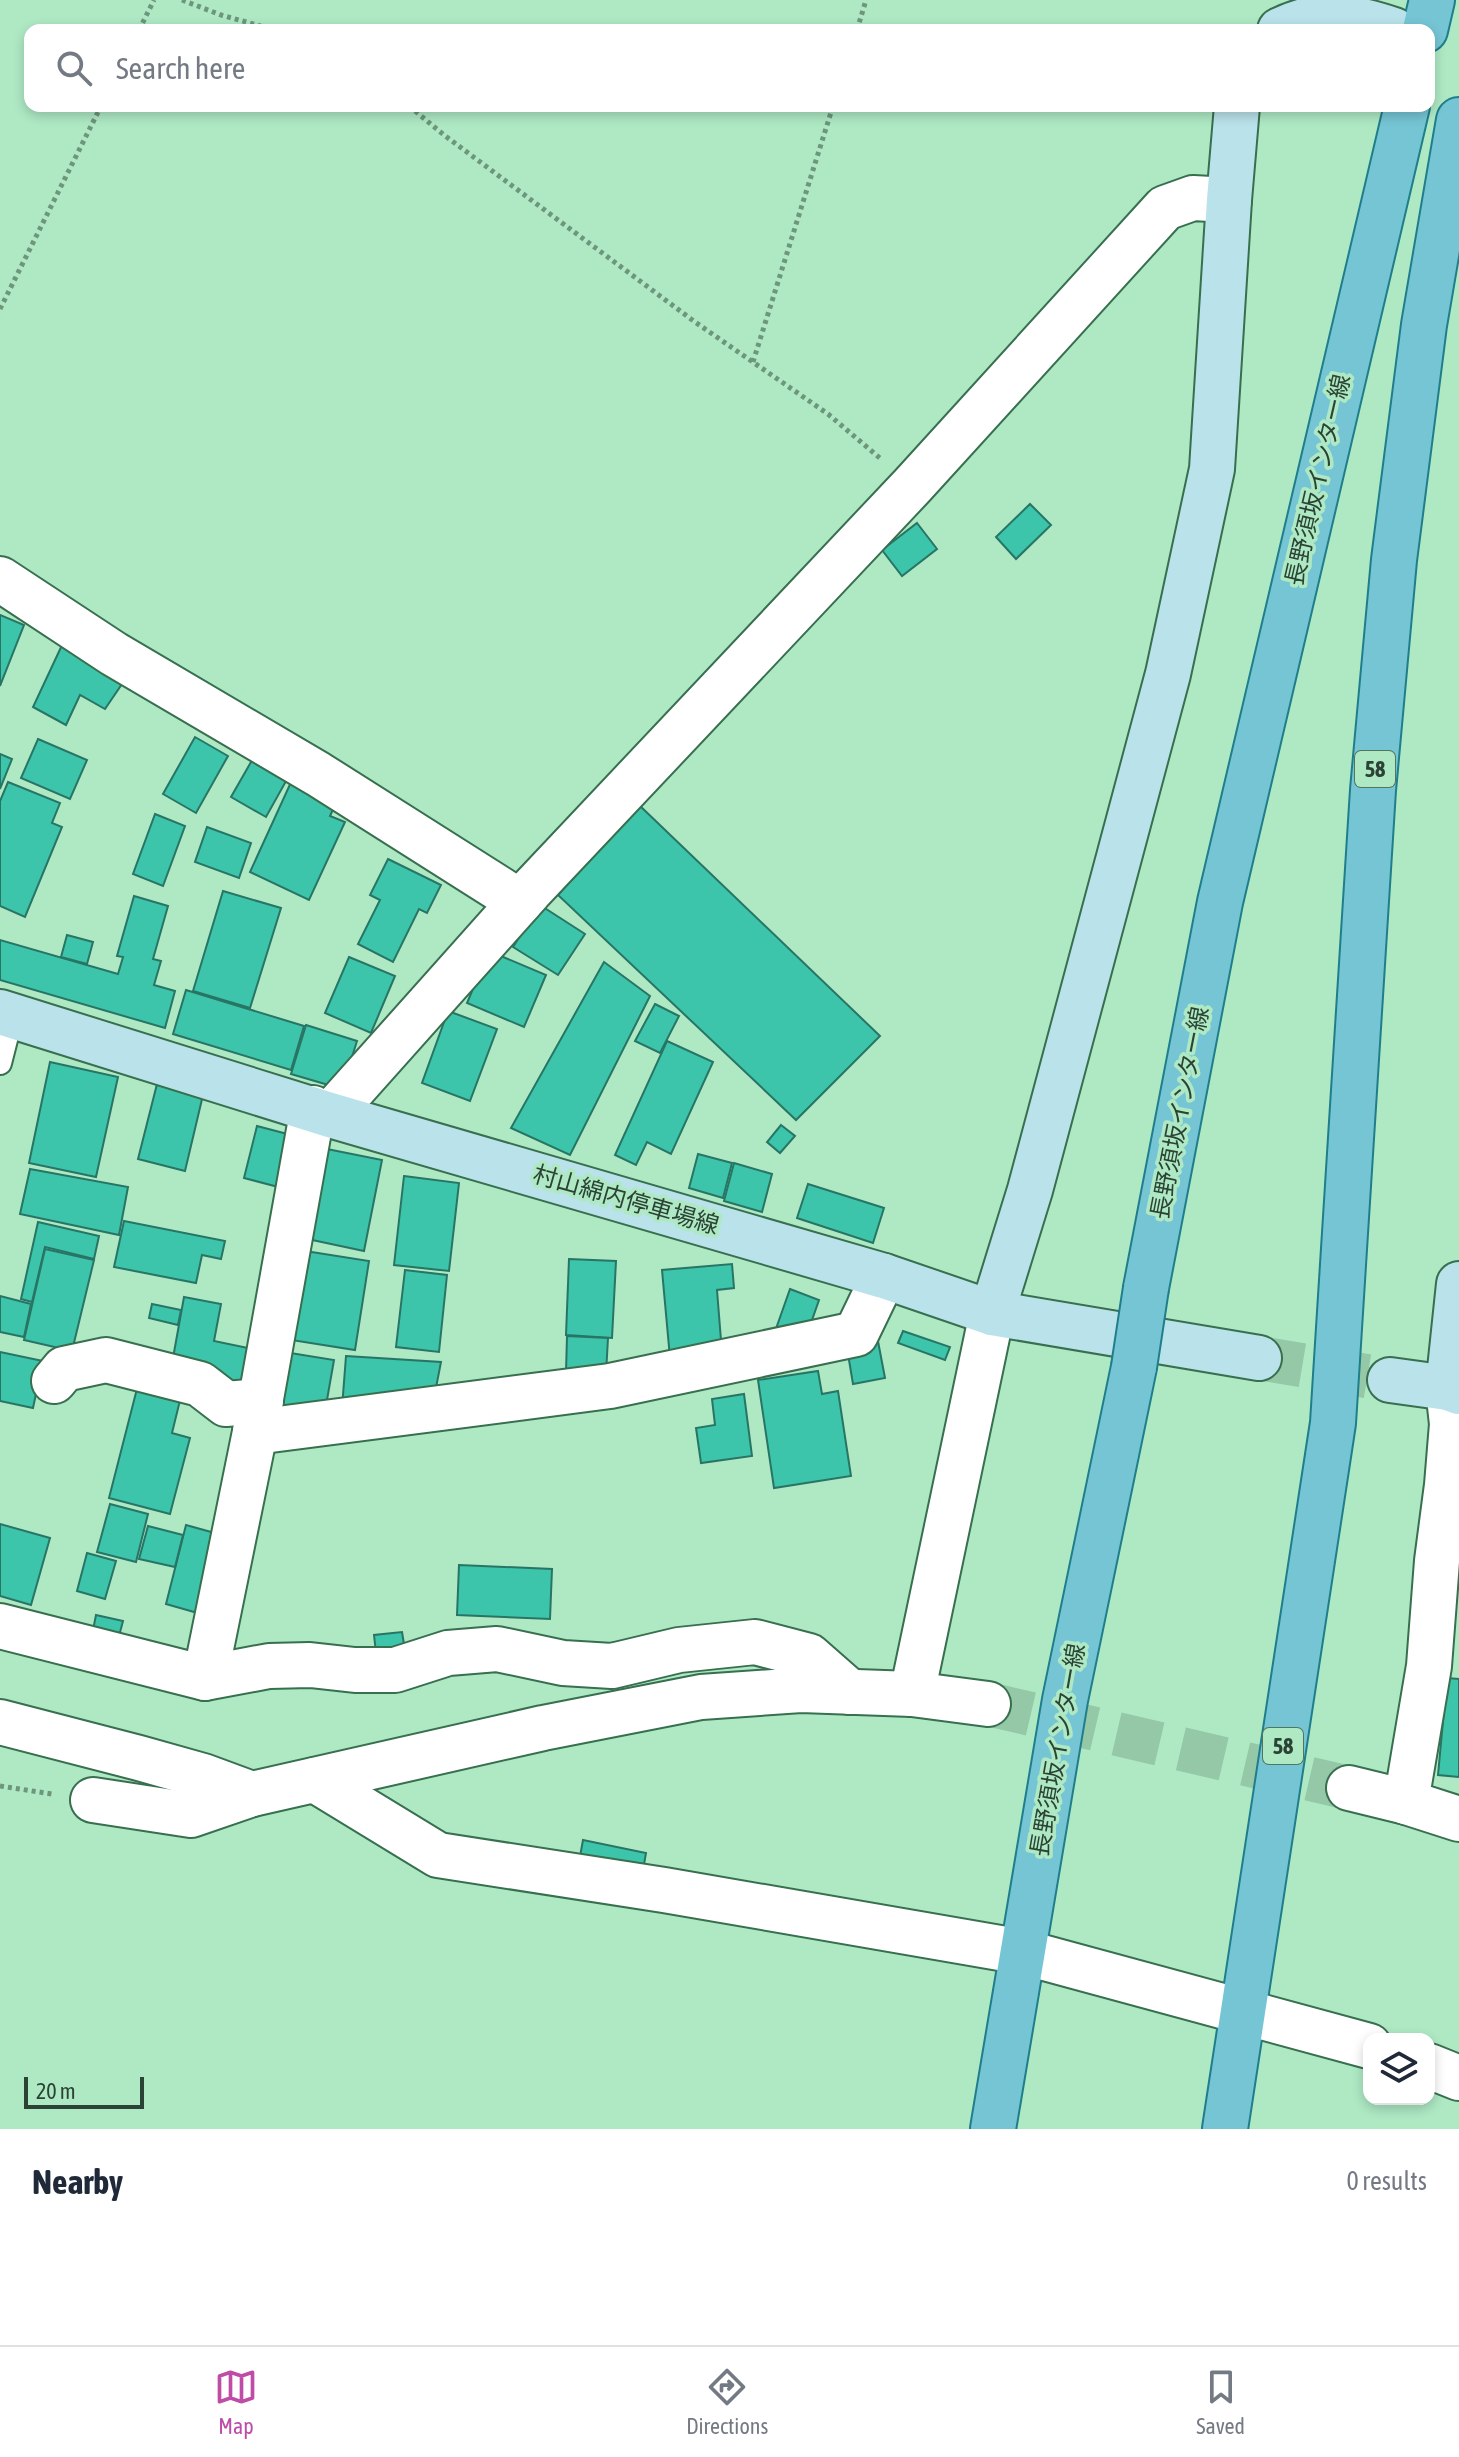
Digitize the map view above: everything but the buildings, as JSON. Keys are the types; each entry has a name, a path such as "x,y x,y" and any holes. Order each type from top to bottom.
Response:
{"main road":[{"path":"1426,24 1432,0"},
{"name":"長野須坂インター線","path":"993,2129 1065,1700 1134,1367 1146,1288 1220,902 1406,112"},
{"name":"58","path":"1225,2129 1333,1423 1373,790 1394,560 1424,325 1459,120"}],"street":[{"path":"1292,24 1302,19 1329,17 1353,18 1374,24"},
{"path":"912,1694 992,1313 1030,1190 1168,674 1209,484 1236,112"},
{"path":"205,1678 322,1112 913,485 1165,208 1193,198 1229,200"},
{"path":"0,579 114,654 318,774 520,902"},
{"name":"村山綿内停車場線","path":"6,1014 322,1112 884,1276 992,1313 1259,1358"},
{"path":"54,1381 64,1369 106,1360 200,1384 226,1404 258,1416 610,1386 856,1334 884,1276"},
{"path":"1406,1802 1429,1666 1452,1424 1459,1284"},
{"path":"1390,1380 1453,1390"},
{"path":"0,1626 205,1678 269,1666 395,1670 448,1653 497,1649 563,1663 612,1666 679,1650 755,1642 809,1656 850,1692"},
{"path":"93,1800 191,1815 252,1794 543,1728 701,1697 801,1690 912,1694 988,1704"},
{"path":"0,1722 203,1776 252,1794"},
{"path":"315,1780 438,1855 664,1890 1023,1952 1363,2044"},
{"path":"1349,1788 1459,1819"},
{"path":"1435,2068 1459,2078"}],"lane":[{"path":"0,1063 6,1014"}],"path":[{"path":"142,24 154,0"},
{"path":"182,0 253,24"},
{"path":"859,24 866,0"},
{"path":"0,309 98,112"},
{"path":"416,112 574,232 828,414 913,485"},
{"path":"753,362 831,112"},
{"path":"0,1786 93,1800"}],"tunnel":[{"path":"1259,1358 1390,1380"},
{"path":"988,1704 1349,1788"}]}
